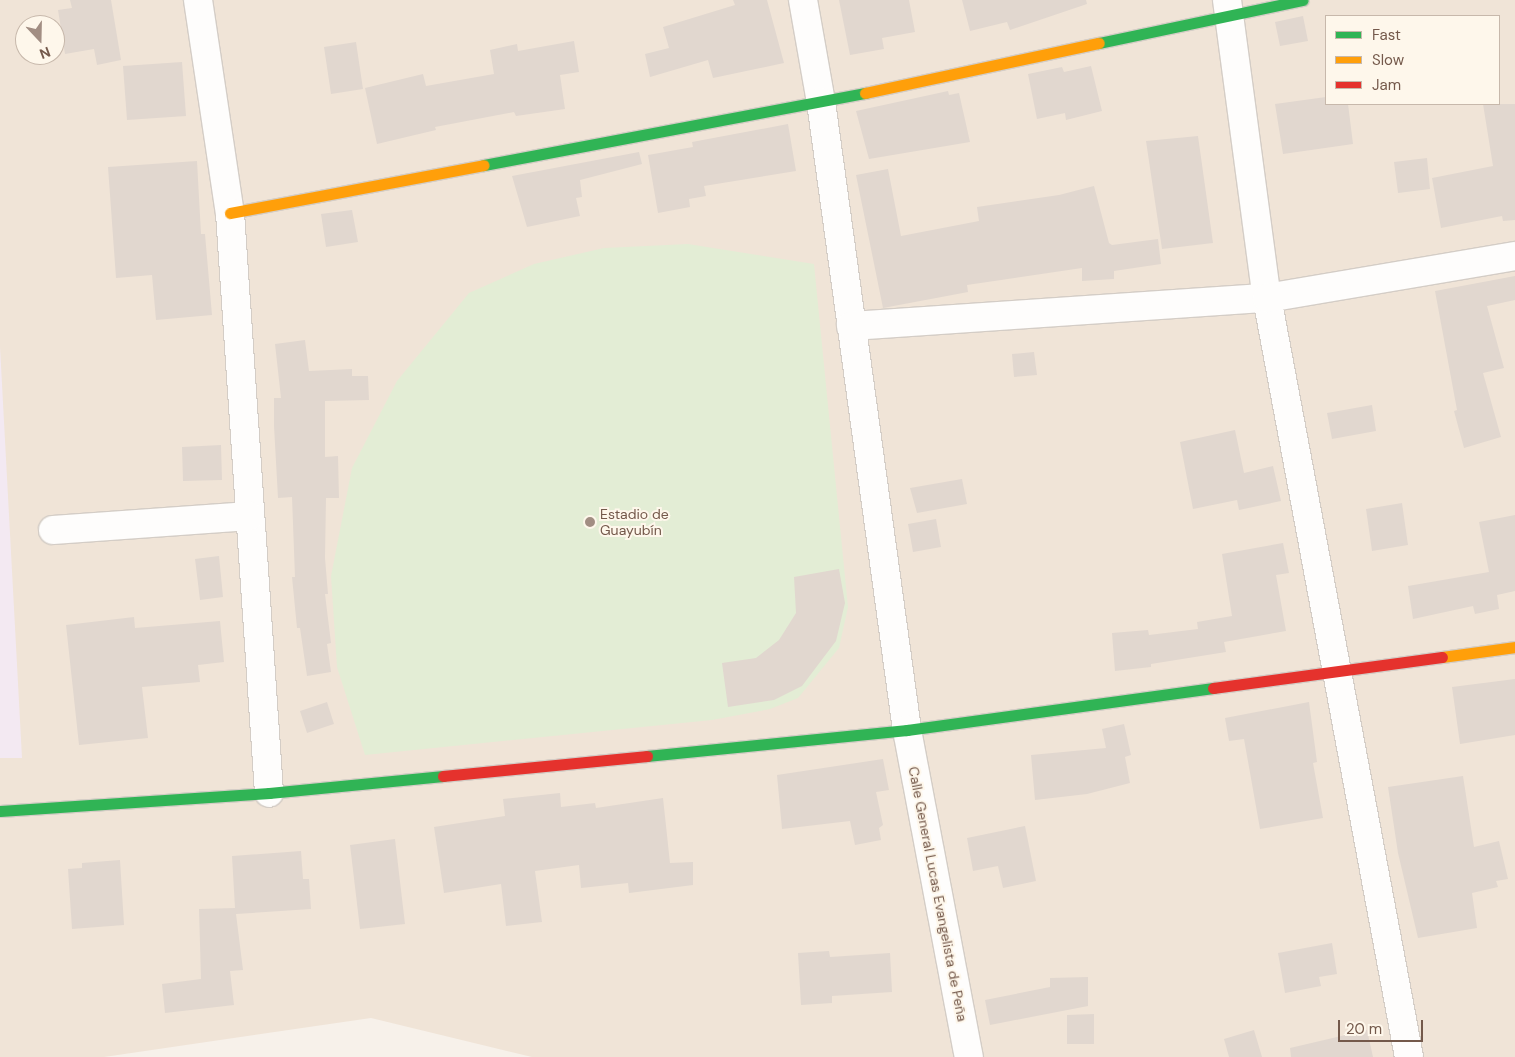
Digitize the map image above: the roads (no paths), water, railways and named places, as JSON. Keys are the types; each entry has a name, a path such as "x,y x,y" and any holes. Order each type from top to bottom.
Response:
{"street":[{"path":"198,0 230,213 268,793"},
{"name":"Calle General Lucas Evangelista de Peña","path":"803,0 821,102 907,730 969,1057"},
{"path":"230,213 821,102 1228,7 1303,0"},
{"path":"1228,7 1267,298 1409,1057"},
{"path":"851,326 1267,298 1515,256"},
{"path":"53,530 250,516"},
{"path":"0,811 268,793 907,730 1336,673 1515,647"}],"place":[{"name":"Estadio de Guayubín","path":"590,522"}]}
